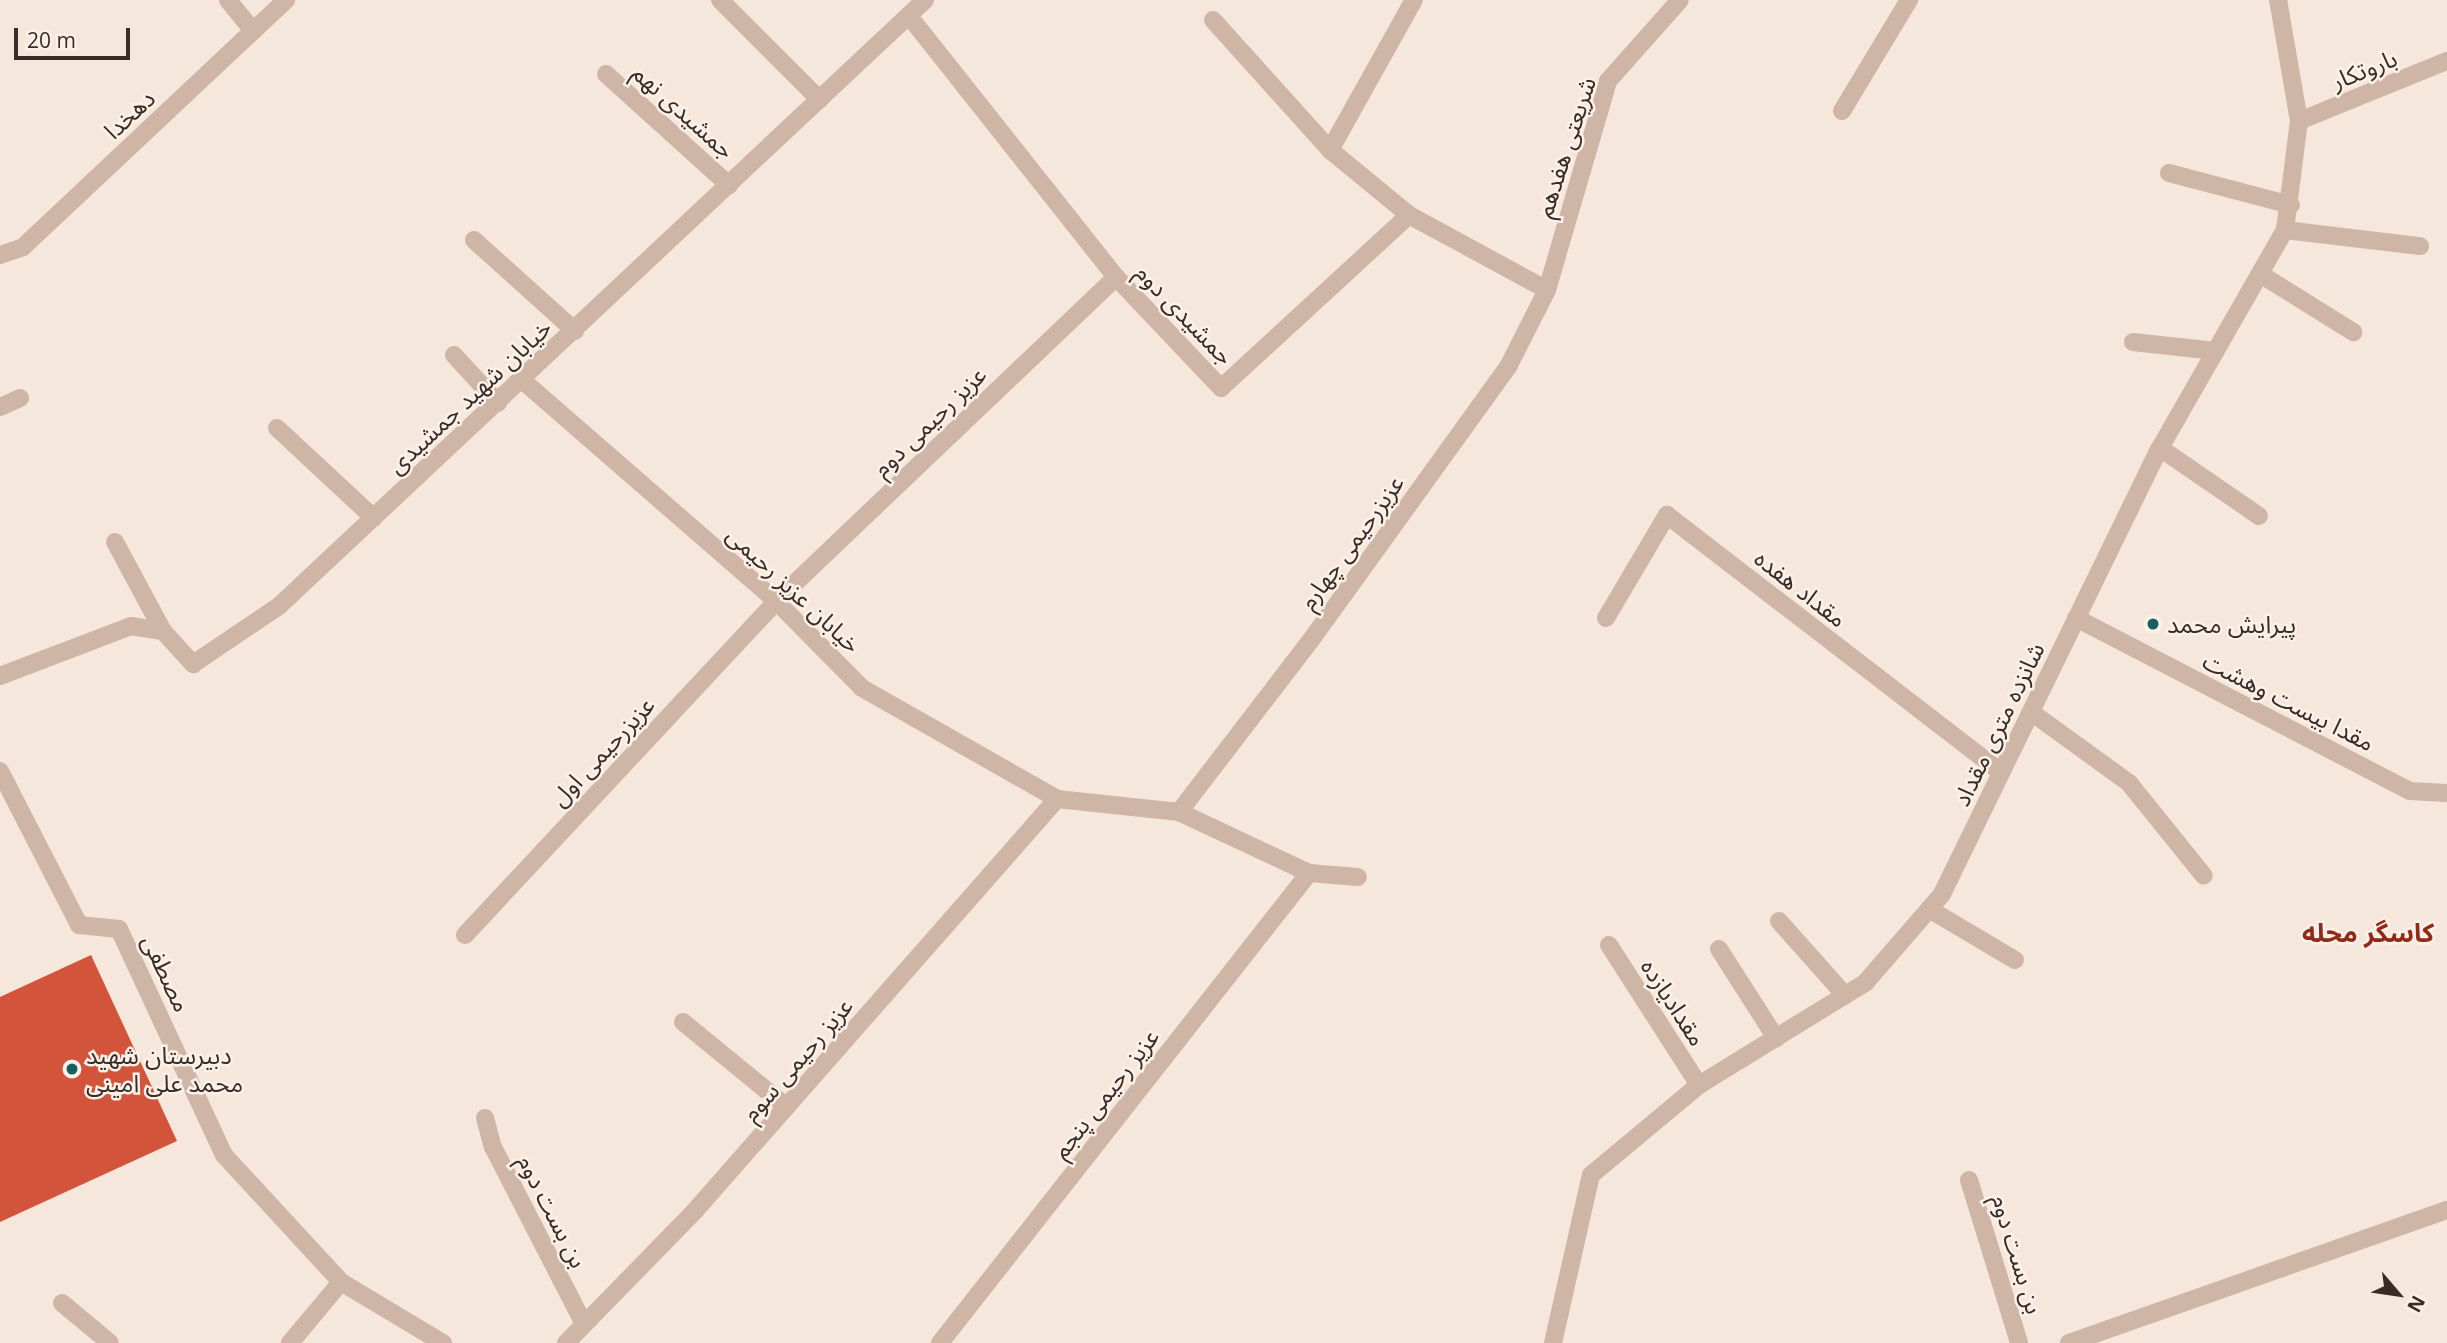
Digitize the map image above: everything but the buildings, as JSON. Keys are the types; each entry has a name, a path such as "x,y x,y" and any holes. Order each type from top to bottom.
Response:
{"street":[{"path":"228,0 253,31"},
{"name":"دهخدا","path":"0,255 23,247 286,0"},
{"path":"720,0 820,100"},
{"name":"خیابان شهید جمشیدی","path":"163,631 193,664 279,606 925,0"},
{"path":"1330,150 1414,0"},
{"name":"شریعتی هفدهم","path":"1547,290 1608,81 1680,0"},
{"path":"1842,111 1909,0"},
{"name":"شانزده متری مقداد","path":"1553,1343 1591,1175 1699,1085 1865,983 1942,894 2160,447 2286,230 2299,121 2277,0"},
{"name":"جمشیدی دوم","path":"909,16 1116,277 1222,388 1409,215"},
{"path":"1213,20 1330,150 1409,215 1547,290"},
{"name":"باروتکار","path":"2299,121 2447,61"},
{"name":"جمشیدی نهم","path":"606,74 729,185"},
{"path":"2169,173 2291,205"},
{"path":"2286,230 2420,246"},
{"path":"474,240 575,331"},
{"path":"2260,274 2353,332"},
{"name":"عزیز رحیمی دوم","path":"776,601 1116,277"},
{"name":"عزیزرحیمی چهارم","path":"1179,812 1311,640 1508,365 1547,290"},
{"path":"2133,342 2216,351"},
{"path":"454,355 498,403"},
{"name":"خیابان عزیز رحیمی","path":"522,380 776,601 862,688 1057,799"},
{"path":"0,407 20,398"},
{"path":"277,428 374,518"},
{"path":"2160,447 2259,516"},
{"name":"مقداد هفده","path":"1606,618 1667,515 2001,772"},
{"path":"115,542 163,631"},
{"name":"عزیزرحیمی اول","path":"465,935 776,601"},
{"name":"مقدا بیست وهشت","path":"2076,618 2410,791 2447,793"},
{"path":"0,676 131,626 163,631"},
{"path":"2031,712 2129,783 2204,876"},
{"name":"مصطفی","path":"0,771 79,925 119,929 224,1155 341,1283"},
{"path":"1057,799 1179,812 1309,873 1358,877"},
{"name":"عزیز رحیمی سوم","path":"575,1337 693,1213 788,1107 1057,799"},
{"name":"عزیز رحیمی پنجم","path":"940,1343 1309,873"},
{"path":"1929,909 2015,960"},
{"path":"1779,921 1845,995"},
{"name":"مقدادیازده","path":"1609,945 1699,1085"},
{"path":"1719,949 1776,1038"},
{"path":"683,1022 788,1107"},
{"name":"بن بست دوم","path":"485,1118 493,1147 575,1337"},
{"name":"بن بست دوم","path":"1969,1180 2019,1343"},
{"path":"2069,1343 2447,1210"},
{"path":"290,1343 341,1283 443,1343"},
{"path":"62,1303 110,1343"}],"place":[{"name":"پیرایش محمد","path":"2153,624"},
{"name":"دبیرستان شهید محمد علی امینی","path":"72,1069"}],"district":[{"name":"کاسگر محله","path":"2368,933"}]}
